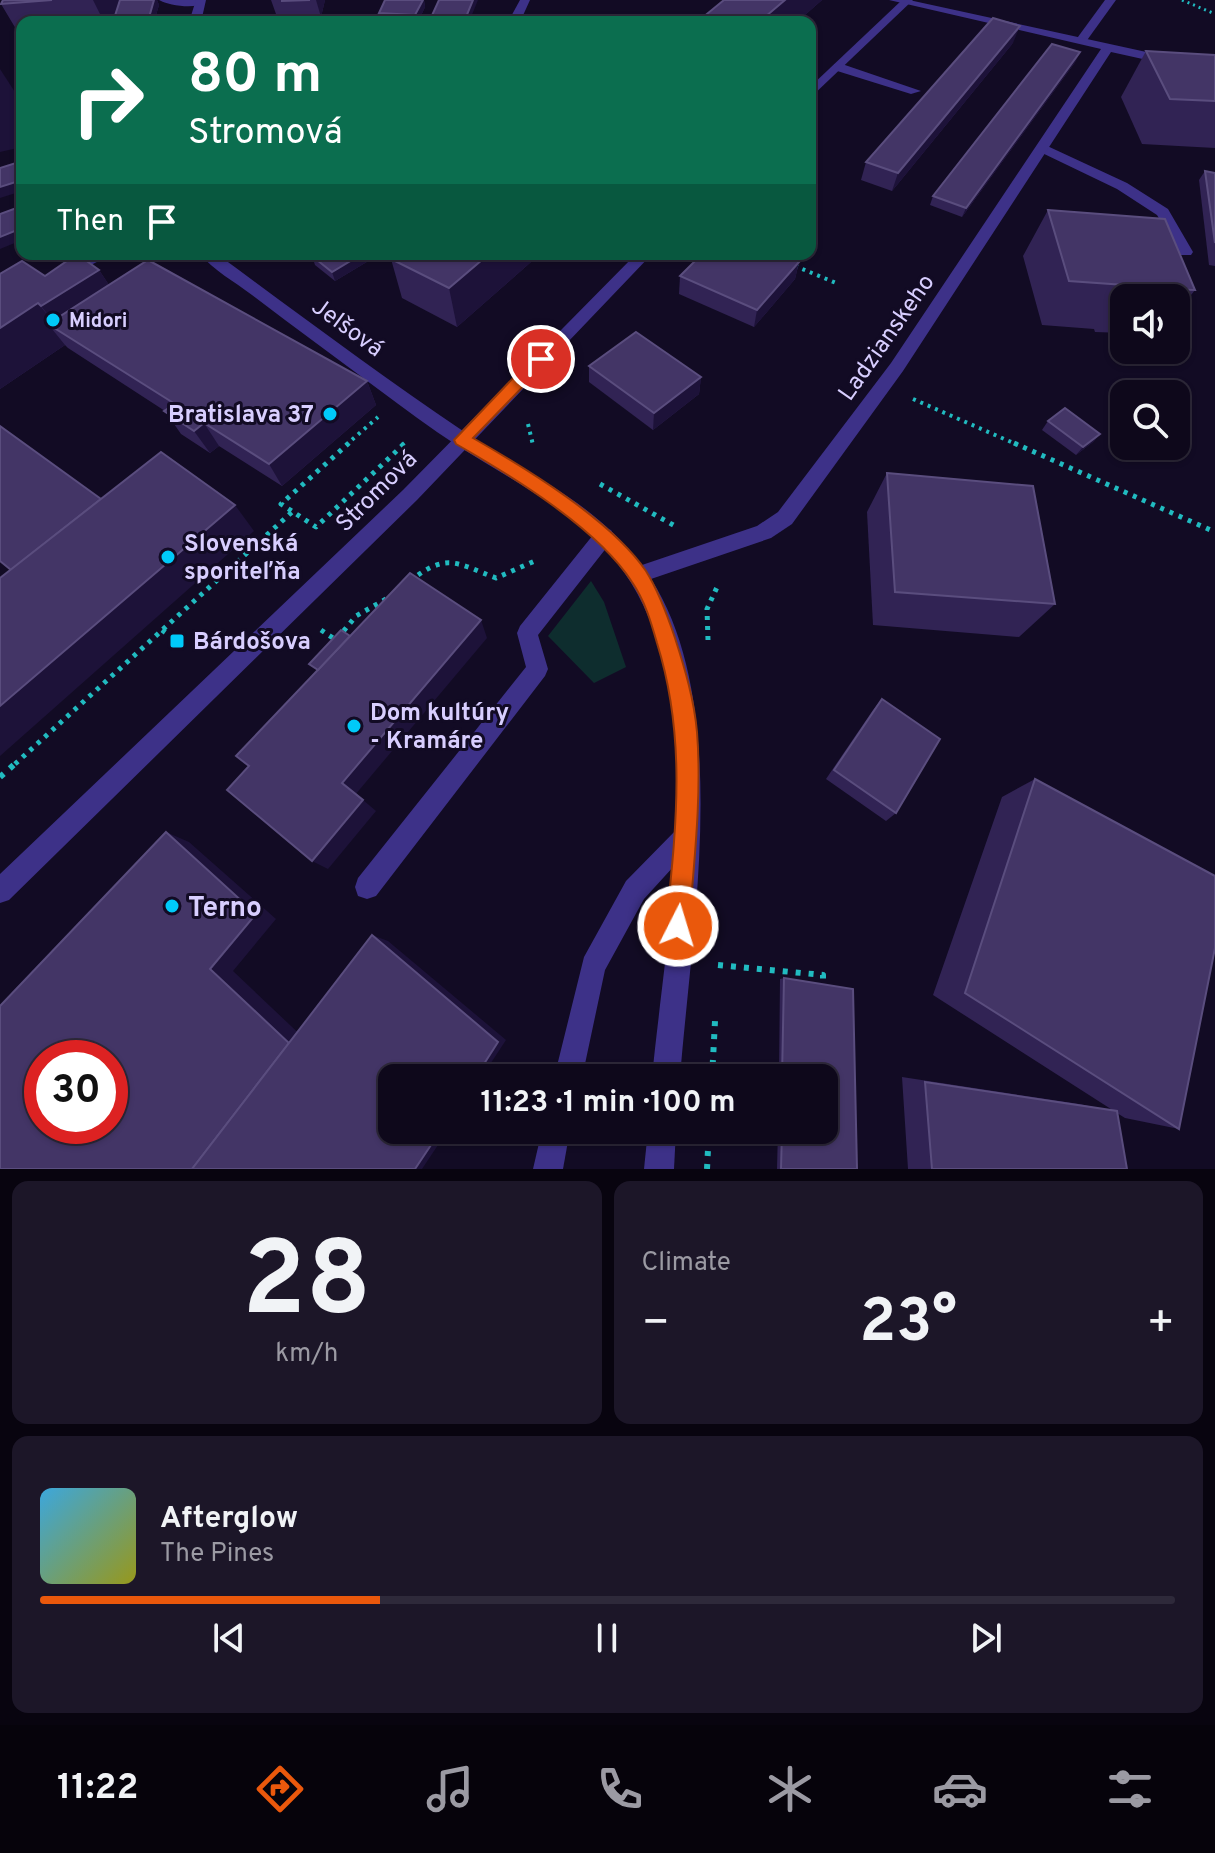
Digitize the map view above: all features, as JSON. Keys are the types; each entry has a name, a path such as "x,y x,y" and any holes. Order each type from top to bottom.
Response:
{"street":[{"path":"164,0 200,1"},
{"path":"1081,41 1111,0"},
{"path":"816,88 902,1 1215,71"},
{"name":"Ladzianskeho","path":"638,575 764,532 785,518 897,367 1108,48"},
{"path":"838,67 915,91"},
{"path":"1043,148 1122,186 1163,212 1186,252"},
{"path":"53,277 91,260"},
{"name":"Jelšová","path":"215,260 462,440"},
{"name":"Stromová","path":"0,891 410,495 639,260"},
{"path":"462,440 514,469 604,536 638,575 654,604 680,685 687,733 686,836 667,1064"},
{"path":"367,887 537,669 527,633 604,536"},
{"path":"571,1064 593,966 635,890 686,836"},
{"path":"548,1169 553,1144"},
{"path":"659,1169 661,1144"}],"path":[{"path":"1182,0 1215,14"},
{"path":"793,266 836,283"},
{"path":"901,394 1215,532"},
{"path":"384,411 281,504 316,527 408,440 409,429"},
{"path":"529,419 527,428 534,447"},
{"path":"587,477 679,529"},
{"path":"0,777 292,512"},
{"path":"404,586 428,565 449,559 496,578 539,559"},
{"path":"321,630 336,640 356,616 392,596"},
{"path":"162,630 177,641"},
{"path":"718,965 823,975 823,1003"},
{"path":"707,1169 708,1144"}],"green space":[{"path":"591,581 604,602 626,667 594,683 548,636"}],"building":[{"path":"3,0 52,0 1,4"},
{"path":"120,0 154,0 149,16 115,16"},
{"path":"385,0 423,0 415,15 379,13"},
{"path":"439,0 473,0 466,16 432,16"},
{"path":"724,0 785,0 766,16 704,16"},
{"path":"993,18 1020,26 898,173 866,162"},
{"path":"1052,44 1080,52 966,208 933,196"},
{"path":"1146,51 1215,55 1215,101 1170,99"},
{"path":"16,163 16,182 0,187 0,168"},
{"path":"1205,171 1215,173 1215,243"},
{"path":"16,208 16,230 0,237 0,214"},
{"path":"1048,210 1165,219 1195,290 1190,290 1190,284 1069,281"},
{"path":"68,260 85,260 99,270 0,328 0,274 22,261 45,276"},
{"path":"148,260 367,381 269,464 204,423 194,431 164,411 175,404 48,324"},
{"path":"317,260 352,260 332,272"},
{"path":"393,260 482,260 449,288"},
{"path":"696,260 799,262 757,310 680,276"},
{"path":"636,332 701,377 654,413 589,366"},
{"path":"1065,408 1100,434 1083,447 1048,421"},
{"path":"0,426 101,499 11,570 0,561"},
{"path":"161,452 235,505 0,706 0,578"},
{"path":"887,473 1033,486 1055,604 895,592"},
{"name":"Dom kultúry - Kramáre","path":"410,573 481,620 342,783 363,800 312,861 227,790 249,766 236,756"},
{"path":"341,630 350,636 318,670 309,664"},
{"path":"882,699 940,739 896,813 834,770"},
{"path":"1035,779 1215,876 1215,948 1179,1129 965,993"},
{"path":"166,832 256,914 210,969 289,1043 192,1169 0,1169 0,1006"},
{"path":"372,935 498,1042 484,1064 378,1064 378,1144 432,1144 415,1169 192,1169"},
{"path":"784,978 853,989 857,1169 781,1169 782,1144 838,1144 838,1064 782,1064"},
{"path":"925,1082 1117,1111 1127,1169 932,1169"}],"place":[{"name":"Midori","path":"53,320"},
{"name":"Bratislava 37","path":"330,414"},
{"name":"Slovenská sporiteľňa","path":"168,557"},
{"name":"Bárdošova","path":"177,641"},
{"name":"Dom kultúry - Kramáre","path":"354,726"},
{"name":"Terno","path":"172,906"}],"route":[{"path":"541,359 462,440 514,469 604,536 638,575 654,604 680,685 687,733 686,836 678,926"}]}
